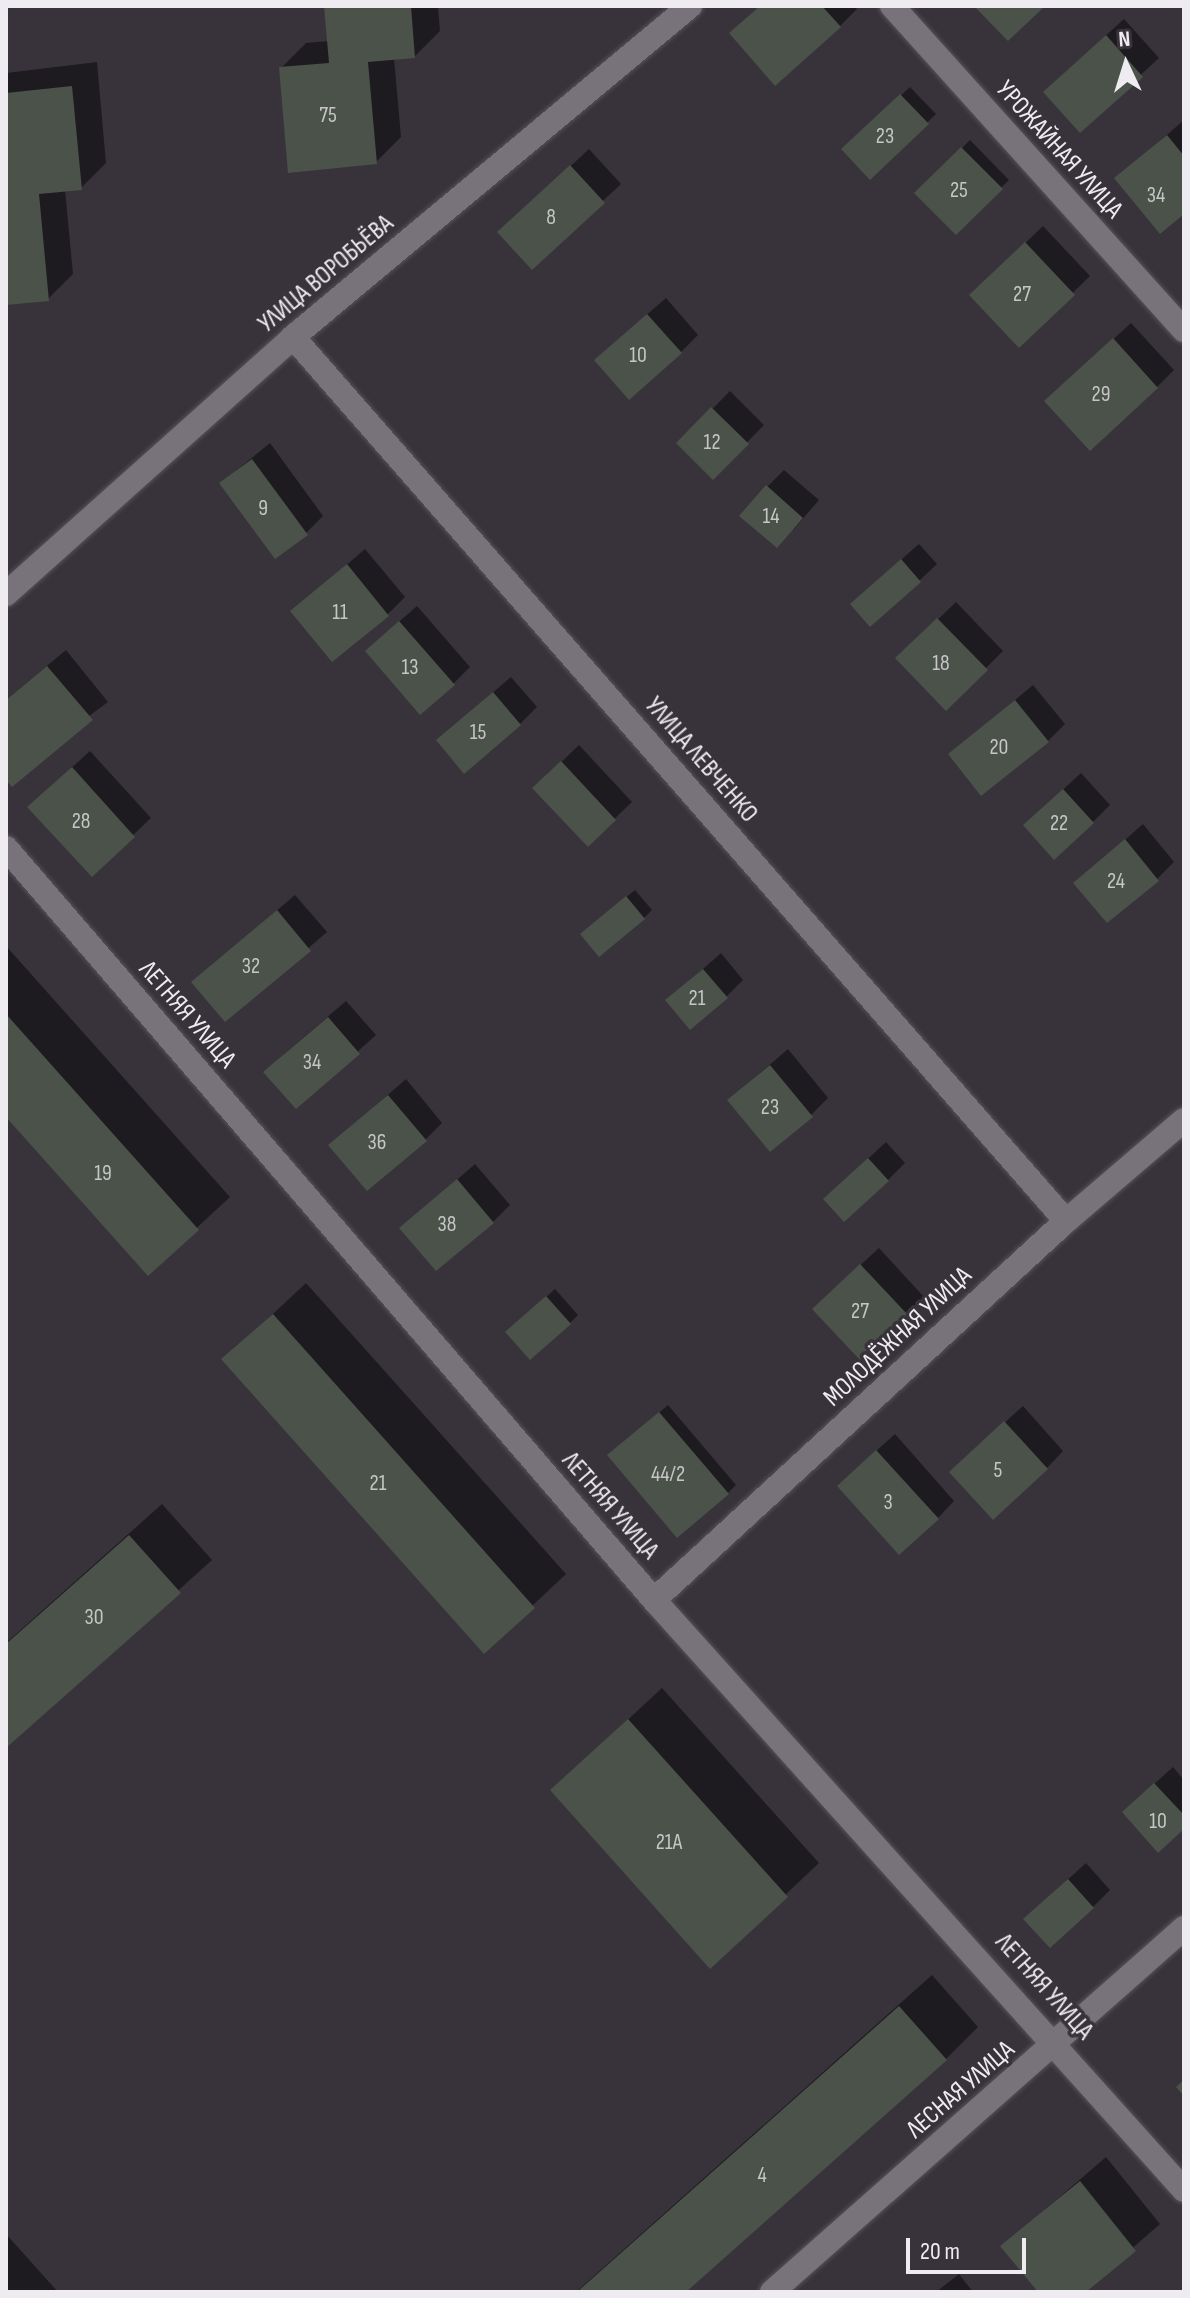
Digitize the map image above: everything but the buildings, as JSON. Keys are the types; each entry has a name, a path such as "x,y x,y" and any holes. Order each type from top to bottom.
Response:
{"street":[{"name":"УЛИЦА ВОРОБЬЁВА","path":"6,594 293,337 690,6"},
{"name":"УРОЖАЙНАЯ УЛИЦА","path":"892,6 1184,330"},
{"name":"УЛИЦА ЛЕВЧЕНКО","path":"293,337 1066,1221"},
{"name":"ЛЕТНЯЯ УЛИЦА","path":"6,848 654,1600 1058,2044 1184,2190"},
{"name":"МОЛОДЁЖНАЯ УЛИЦА","path":"654,1600 1066,1221 1184,1120"},
{"name":"ЛЕСНАЯ УЛИЦА","path":"772,2292 1058,2044 1184,1928"}]}
